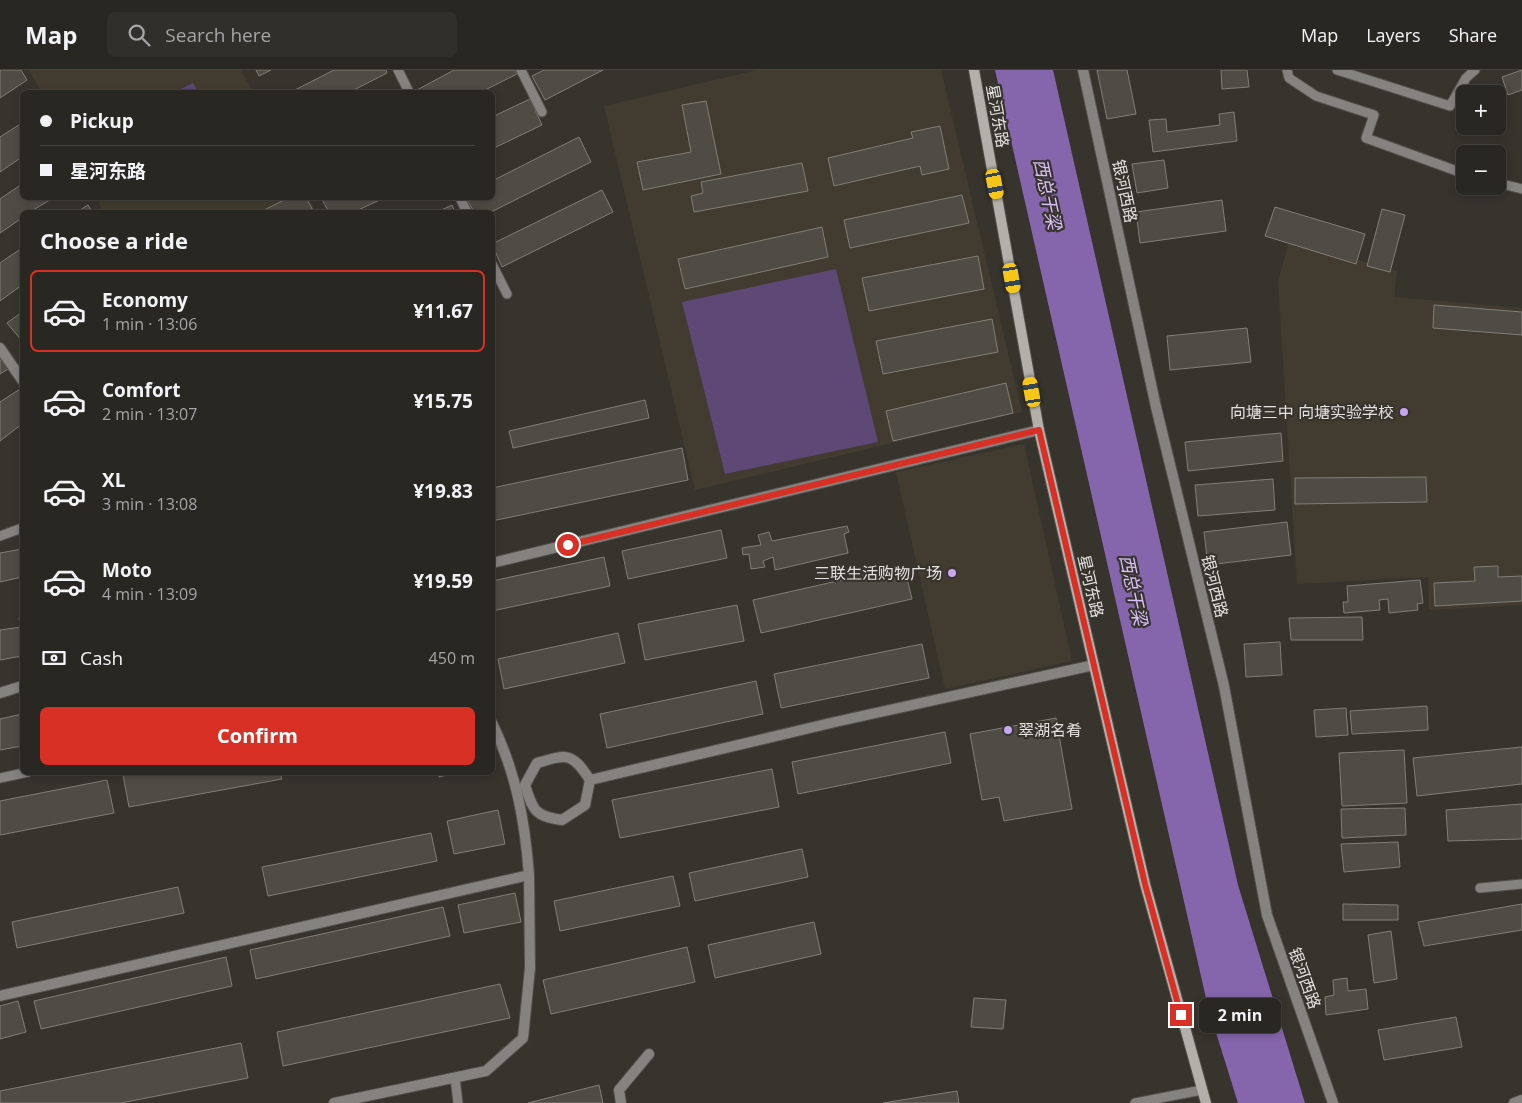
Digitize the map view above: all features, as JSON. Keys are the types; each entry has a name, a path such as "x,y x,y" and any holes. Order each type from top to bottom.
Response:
{"main road":[{"name":"星河东路","path":"974,70 1039,430 1145,884 1206,1103"}],"street":[{"name":"银河西路","path":"1083,70 1156,407 1224,686 1266,916 1334,1103"},
{"path":"0,348 20,377"},
{"path":"495,562 1039,430"},
{"path":"590,780 835,722 1094,665"},
{"path":"0,693 20,687"},
{"path":"334,1103 486,1071 523,1038 530,968 529,875 525,826 506,751 495,729"},
{"path":"562,755 579,763 590,780 585,805 562,820 543,817 532,808 525,785 537,763 562,755"},
{"path":"0,996 529,875"},
{"path":"622,1103 620,1090 649,1054"},
{"path":"1514,1103 1522,1100"}],"lane":[{"path":"398,70 408,90"},
{"path":"520,70 542,112"},
{"path":"1287,70 1289,78 1316,96 1374,115 1366,138 1456,171"},
{"path":"1337,70 1450,106 1466,78 1475,70"},
{"path":"1506,186 1522,189"},
{"path":"495,270 507,294"},
{"path":"0,536 20,529"},
{"path":"0,778 20,774"},
{"path":"1480,888 1522,884"},
{"path":"455,1078 458,1103"},
{"path":"1135,1103 1202,1090"}],"shaded area":[{"path":"29,70 241,70 252,90 40,90"},
{"path":"757,70 941,70 1022,412 695,490 604,106"},
{"path":"193,83 197,90 179,90"},
{"path":"97,200 310,200 315,210 103,210"},
{"name":"向塘三中 向塘实验学校","path":"1289,241 1397,271 1394,297 1522,308 1522,605 1429,610 1428,577 1297,584 1278,282"},
{"path":"836,269 878,442 725,474 682,302"},
{"path":"1024,444 1072,661 945,689 896,472"}],"water":[{"name":"西总干梁","path":"995,70 1053,70 1238,885 1305,1103 1238,1103 1208,1007"}],"building":[{"path":"0,70 21,70 27,80 0,98"},
{"path":"256,70 271,70 259,76"},
{"path":"334,70 386,70 387,73 354,90 295,90"},
{"path":"454,70 515,70 517,74 485,90 417,90"},
{"path":"544,70 603,70 545,100 532,76"},
{"path":"1097,70 1127,70 1136,114 1107,119"},
{"path":"1221,70 1247,70 1249,87 1222,89"},
{"path":"1522,70 1522,90 1508,95 1502,77"},
{"path":"530,99 542,125 495,148 495,116"},
{"path":"706,101 721,174 643,190 637,162 691,152 682,105"},
{"path":"1234,112 1237,141 1153,152 1149,120 1166,119 1167,132 1220,125 1219,114"},
{"path":"20,124 20,158 0,172 0,137"},
{"path":"940,126 949,169 922,175 920,166 834,186 828,158 913,138 911,132"},
{"path":"579,137 591,162 495,210 473,210 467,200 495,200 495,179"},
{"path":"1164,160 1168,188 1137,193 1132,164"},
{"path":"802,163 808,191 694,212 691,196 703,193 701,182"},
{"path":"20,185 20,200 50,200 33,210 20,210 20,219 0,233 0,199"},
{"path":"602,190 613,212 502,267 495,251 495,243"},
{"path":"962,195 969,223 850,248 844,220"},
{"path":"284,200 307,200 313,210 264,210"},
{"path":"322,200 380,200 358,210 328,210"},
{"path":"1222,200 1226,231 1140,243 1136,212"},
{"path":"88,205 91,210 80,210"},
{"path":"452,205 454,210 441,210"},
{"path":"1275,207 1365,234 1356,264 1265,236"},
{"path":"1382,209 1405,215 1390,272 1367,266"},
{"path":"822,227 828,257 685,289 678,259"},
{"path":"20,249 20,286 0,301 0,263"},
{"path":"978,256 984,289 869,311 862,278"},
{"path":"1434,305 1522,312 1522,335 1433,328"},
{"path":"20,313 20,339 7,323"},
{"path":"992,319 998,352 883,374 876,341"},
{"path":"1247,328 1251,362 1170,370 1167,336"},
{"path":"0,358 8,369 0,374"},
{"path":"1006,383 1013,413 893,441 886,411"},
{"path":"20,389 20,426 0,441 0,402"},
{"path":"645,400 649,418 513,448 509,431"},
{"path":"1281,433 1283,461 1188,471 1185,442"},
{"path":"682,448 688,480 495,520 495,487"},
{"path":"1426,477 1427,502 1295,504 1295,478"},
{"path":"1273,479 1275,510 1198,516 1195,485"},
{"path":"1287,522 1291,555 1208,565 1204,532"},
{"path":"847,526 849,532 844,534 848,553 775,570 773,557 763,561 765,567 751,569 749,554 743,555 742,548 761,545 758,535 769,532 772,541"},
{"path":"721,530 727,558 628,579 622,551"},
{"path":"20,549 20,577 0,582 0,553"},
{"path":"604,557 610,586 495,610 495,580"},
{"path":"904,566 912,599 761,633 753,600"},
{"path":"1498,566 1498,577 1522,576 1522,601 1435,606 1434,583 1475,581 1474,567"},
{"path":"1420,580 1423,603 1417,604 1418,610 1389,613 1388,599 1379,600 1380,610 1344,613 1343,602 1348,602 1347,586"},
{"path":"737,605 744,641 645,660 638,624"},
{"path":"1362,617 1363,640 1291,640 1289,618"},
{"path":"20,627 20,656 0,660 0,630"},
{"path":"618,633 625,663 504,689 498,659"},
{"path":"1280,642 1282,675 1246,677 1244,644"},
{"path":"922,644 929,678 781,708 774,674"},
{"path":"756,681 763,714 607,748 600,714"},
{"path":"1427,706 1428,730 1352,734 1350,711"},
{"path":"1346,708 1348,735 1316,737 1314,710"},
{"path":"20,714 20,746 0,750 0,719"},
{"path":"1056,718 1072,809 1004,821 999,797 982,800 970,734"},
{"path":"945,732 951,763 798,794 792,762"},
{"path":"1522,747 1522,784 1417,796 1413,758"},
{"path":"1404,750 1407,803 1342,806 1339,753"},
{"path":"772,769 779,807 620,838 612,800"},
{"path":"123,775 281,775 282,779 129,807"},
{"path":"107,780 114,813 0,835 0,801"},
{"path":"1522,804 1522,839 1448,841 1446,810"},
{"path":"1405,808 1406,835 1342,838 1341,809"},
{"path":"498,810 505,844 454,854 447,821"},
{"path":"431,833 437,861 268,896 262,867"},
{"path":"1398,842 1400,867 1344,872 1341,844"},
{"path":"802,849 808,877 695,901 689,873"},
{"path":"673,876 680,906 560,931 554,901"},
{"path":"178,887 184,913 17,948 12,922"},
{"path":"515,893 521,922 464,933 458,905"},
{"path":"1343,904 1398,905 1398,920 1343,920"},
{"path":"1522,904 1522,930 1424,946 1418,922"},
{"path":"443,907 450,936 256,979 250,950"},
{"path":"814,922 821,954 715,978 708,945"},
{"path":"1391,931 1397,979 1374,983 1368,935"},
{"path":"687,947 695,982 551,1014 543,980"},
{"path":"226,957 232,986 41,1029 34,1001"},
{"path":"1347,978 1348,991 1366,989 1368,1009 1326,1015 1325,997 1334,995 1333,980"},
{"path":"500,984 510,1018 283,1066 277,1032"},
{"path":"974,998 1006,1000 1003,1029 971,1027"},
{"path":"18,1001 26,1032 0,1039 0,1006"},
{"path":"1456,1017 1462,1047 1384,1060 1378,1030"},
{"path":"241,1043 248,1078 121,1103 0,1103 0,1091"},
{"path":"599,1085 603,1103 528,1103"},
{"path":"957,1091 959,1103 883,1103"}],"place":[{"name":"向塘三中 向塘实验学校","path":"1404,412"},
{"name":"三联生活购物广场","path":"952,573"},
{"name":"翠湖名肴","path":"1008,730"}],"route":[{"path":"568,545 1039,430 1145,884 1181,1015"}]}
